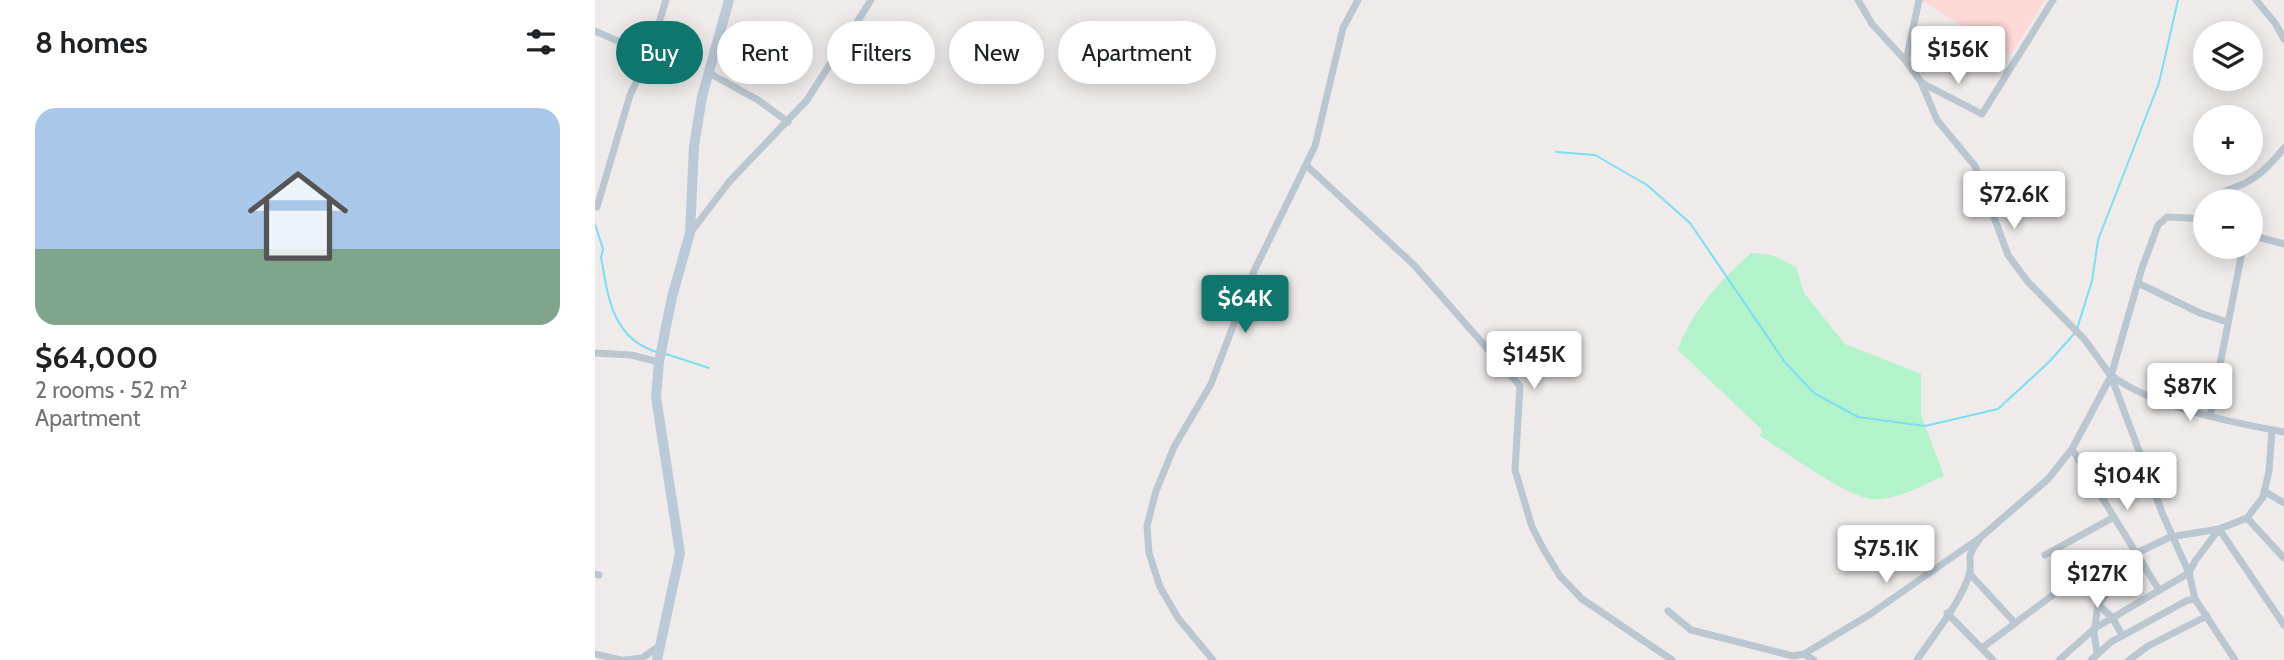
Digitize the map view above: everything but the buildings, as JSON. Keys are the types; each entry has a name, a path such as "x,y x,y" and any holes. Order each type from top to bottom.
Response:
{"main road":[{"path":"657,660 680,553 656,397 659,362 672,297 690,233 694,146 709,73 729,0"}],"street":[{"path":"690,233 729,182 807,100 870,0"},
{"path":"1213,660 1178,618 1160,587 1149,553 1147,526 1156,491 1174,447 1211,384 1254,271 1315,146 1343,28 1358,0"},
{"path":"1858,0 1872,24 1921,82 1937,120 1975,166 2008,255 2028,282 2085,340 2111,376 2138,451 2189,573 2195,599 2235,660"},
{"path":"1921,82 1982,114 2053,0"},
{"path":"2256,0 2280,22 2284,32"},
{"path":"658,21 663,1"},
{"path":"1906,61 1916,1"},
{"path":"2280,22 2284,39"},
{"path":"595,31 616,40"},
{"path":"709,73 758,100 788,122"},
{"path":"597,207 635,84"},
{"path":"2228,189 2248,181 2263,170 2284,148"},
{"path":"1306,165 1414,265 1520,386 1515,470 1532,527 1560,576 1582,599 1672,660"},
{"path":"1668,611 1691,629 1792,658 1804,654 1869,615 1981,537 2048,479 2072,449 2111,376 2158,225 2167,217 2193,217"},
{"path":"2263,238 2284,244"},
{"path":"2210,416 2240,259"},
{"path":"2138,283 2200,313 2227,322"},
{"path":"595,353 631,355 659,362"},
{"path":"2111,376 2137,394 2210,416 2284,432"},
{"path":"1982,648 2062,588 2173,537 2219,528 2247,518 2263,497 2269,471 2272,430"},
{"path":"2072,449 2159,590"},
{"path":"2264,491 2284,503"},
{"path":"2045,555 2114,517"},
{"path":"2247,518 2284,558"},
{"path":"2059,660 2095,628 2189,573 2219,528"},
{"path":"2219,528 2284,625"},
{"path":"1917,660 1970,574 1969,553 1981,537"},
{"path":"2097,653 2095,628 2098,604 2137,553"},
{"path":"1970,574 2015,622"},
{"path":"2091,660 2122,635 2195,599"},
{"path":"2098,604 2112,617 2122,635"},
{"path":"1947,613 1993,660"},
{"path":"2129,660 2148,646 2207,616"},
{"path":"595,654 623,660 642,657 661,645"},
{"path":"1804,654 1814,660"}],"shaded area":[{"path":"1921,0 2045,0 2010,56"}],"green space":[{"path":"1751,253 1772,255 1796,267 1804,293 1845,344 1921,374 1921,415 1944,476 1890,498 1872,499 1847,490 1760,436 1762,430 1678,350 1691,322 1708,297"}],"waterway":[{"path":"2077,329 2092,281 2098,240 2159,83 2178,0"},
{"path":"1556,152 1595,155 1647,185 1690,223 1784,361 1814,393 1858,417 1925,426 1998,409 2049,362 2074,334"},
{"path":"595,224 603,249 601,257 610,301 621,327 642,346 657,352"},
{"path":"666,354 709,368"}]}
